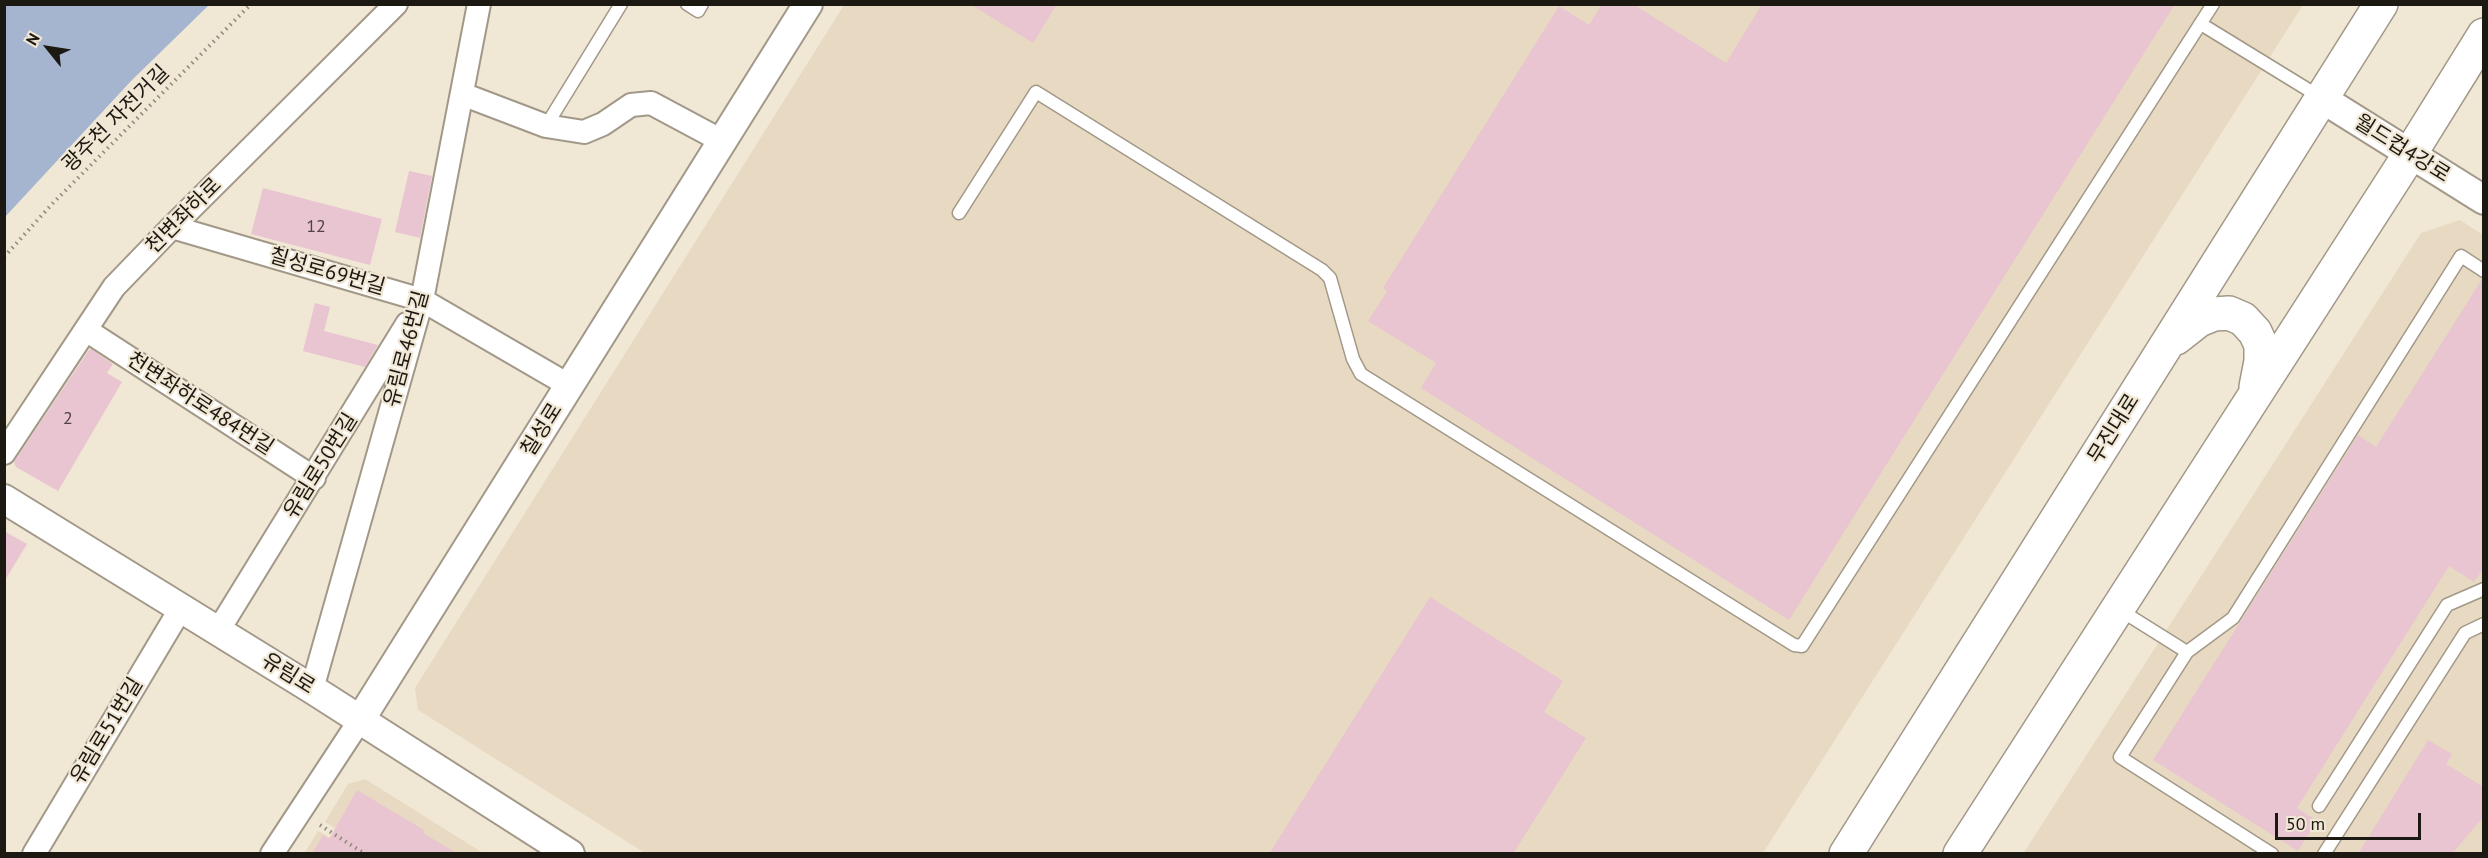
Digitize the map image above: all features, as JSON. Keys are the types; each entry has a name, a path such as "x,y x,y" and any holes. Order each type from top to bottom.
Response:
{"main road":[{"name":"무진대로","path":"1846,854 2381,4"},
{"path":"1960,854 2484,35"},
{"path":"2166,347 2199,320 2214,314 2229,313 2243,319 2255,332 2261,345 2261,361 2253,397"}],"street":[{"name":"천변좌하로","path":"4,453 114,287 396,4"},
{"name":"유림로46번길","path":"312,688 422,300 479,4"},
{"name":"칠성로","path":"272,854 360,720 808,4"},
{"path":"462,94 546,126 584,132 603,124 631,105 651,103 722,141"},
{"name":"월드컵4강로","path":"2321,98 2484,200"},
{"name":"칠성로69번길","path":"172,227 422,300 570,386"},
{"name":"유림로50번길","path":"218,631 422,300"},
{"name":"천변좌하로484번길","path":"86,330 314,478"},
{"name":"유림로","path":"4,499 312,688 570,854"},
{"name":"유림로51번길","path":"34,854 181,608"}],"lane":[{"path":"546,126 621,4"},
{"path":"687,4 698,11 702,4"},
{"path":"959,213 1036,92 1322,270 1330,278 1353,359 1361,374 1794,645 1802,646 2213,4"},
{"path":"2201,24 2321,98"},
{"path":"2272,854 2120,757 2187,652 2233,618 2461,256 2484,271"},
{"path":"2319,806 2447,605 2484,589"},
{"path":"2116,608 2187,652"},
{"path":"2324,854 2464,633 2484,624"}],"path":[{"name":"광주천 자전거길","path":"4,257 54,203 251,4"},
{"path":"320,825 365,854"}],"shaded area":[{"path":"844,5 2303,5 1763,853 645,853 418,710 415,688"},
{"path":"2460,220 2483,235 2483,853 2023,854 2421,233"},
{"path":"365,779 483,853 376,853 325,822 348,784"},
{"path":"318,831 356,853 304,854"}],"water":[{"path":"5,4 209,5 131,81 5,217"}],"building":[{"path":"970,4 1057,4 1033,43"},
{"path":"1602,4 1633,4 1726,63 1762,4 2175,4 1789,620 1421,388 1436,363 1368,321 1387,291 1383,288 1559,6 1589,25"},
{"path":"409,171 432,176 420,238 395,232"},
{"path":"263,188 382,219 370,265 251,234"},
{"path":"2484,279 2484,568 2474,582 2449,566 2297,808 2317,821 2298,851 2153,760 2358,435 2376,447"},
{"path":"315,303 330,307 324,331 378,345 365,367 303,351"},
{"path":"91,349 113,364 107,373 122,382 58,491 16,467 14,462"},
{"path":"4,531 27,544 4,582"},
{"path":"1430,597 1563,681 1544,712 1586,738 1513,854 1269,854"},
{"path":"2428,740 2452,754 2446,764 2484,787 2484,816 2452,854 2358,854"},
{"path":"357,790 424,830 423,833 458,854 312,854 323,835 329,839"}]}
